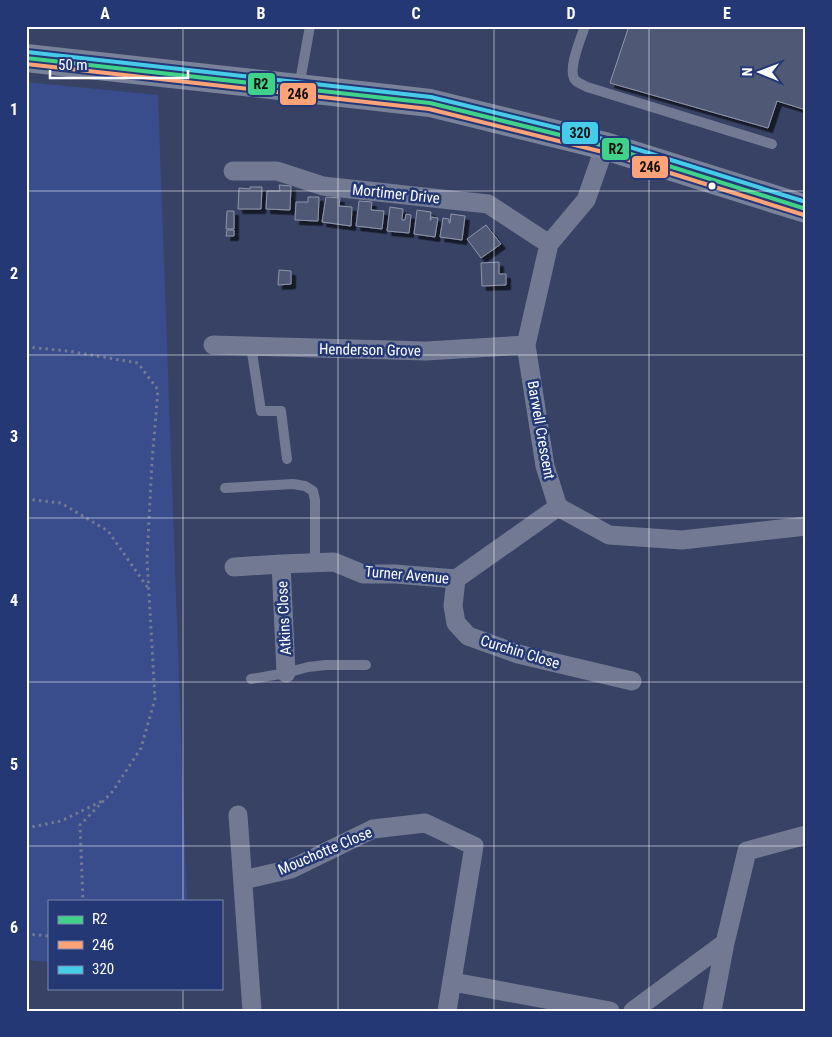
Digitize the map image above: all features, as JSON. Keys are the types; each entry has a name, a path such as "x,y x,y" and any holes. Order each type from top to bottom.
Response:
{"main road":[{"path":"26,58 430,103 605,146 806,209"}],"street":[{"name":"Barwell Crescent","path":"558,507 544,466 526,345 549,244 586,200 605,146"},
{"name":"Mortimer Drive","path":"233,171 277,171 323,186 488,204 549,244"},
{"name":"Henderson Grove","path":"213,345 426,351 526,345"},
{"path":"558,507 609,535 682,540 806,526"},
{"name":"Turner Avenue","path":"234,567 334,562 364,574 395,574 456,579 558,507"},
{"name":"Atkins Close","path":"281,564 286,673"},
{"name":"Curchin Close","path":"456,579 453,606 456,623 468,636 518,654 632,681"},
{"path":"238,815 252,1011"},
{"name":"Mouchotte Close","path":"243,880 291,869 373,829 425,823 474,846 448,1011"},
{"path":"712,1011 746,852 806,835"},
{"path":"633,1011 726,944"},
{"path":"453,982 610,1011"}],"lane":[{"path":"298,88 310,26"},
{"path":"585,26 572,67 572,75 576,81 587,87 772,144"},
{"path":"251,346 262,411 281,411 287,459"},
{"path":"225,488 293,484 305,486 313,492 315,500 315,563"},
{"path":"251,679 308,667 366,665"}],"path":[{"path":"26,347 68,351 138,363 158,390 147,559 155,698 141,748 113,791 80,825 83,900"},
{"path":"26,499 61,503 108,531 149,589"},
{"path":"26,828 61,821 105,800"},
{"path":"26,934 48,936"}],"shaded area":[{"path":"26,82 158,95 187,900 48,900 48,962 26,960"}],"building":[{"path":"629,26 806,26 806,110 777,101 768,128 610,83"},
{"path":"279,185 291,186 290,210 266,209 267,191 280,191"},
{"path":"250,187 262,187 261,209 238,209 239,188 250,189"},
{"path":"308,197 319,197 318,221 295,220 296,202 308,202"},
{"path":"326,197 340,198 339,206 352,207 351,226 322,222"},
{"path":"359,201 372,202 371,210 384,211 382,229 356,226"},
{"path":"390,207 403,209 402,220 405,220 406,214 411,215 409,233 387,231"},
{"path":"417,210 431,212 430,220 431,217 438,218 435,237 414,234"},
{"path":"227,211 234,211 234,229 226,229"},
{"path":"451,214 465,216 462,240 440,237 443,218 449,219 450,223"},
{"path":"486,225 501,244 481,258 467,239"},
{"path":"227,230 234,230 234,236 226,236"},
{"path":"499,262 499,274 506,274 506,285 482,286 481,263"},
{"path":"279,270 291,271 291,284 278,285"}],"transit line":[{"name":"320","path":"27,52 431,97 607,140 806,202"},
{"name":"R2","path":"26,58 430,103 605,146 806,209"},
{"name":"246","path":"26,64 429,109 603,152 804,215"}]}
